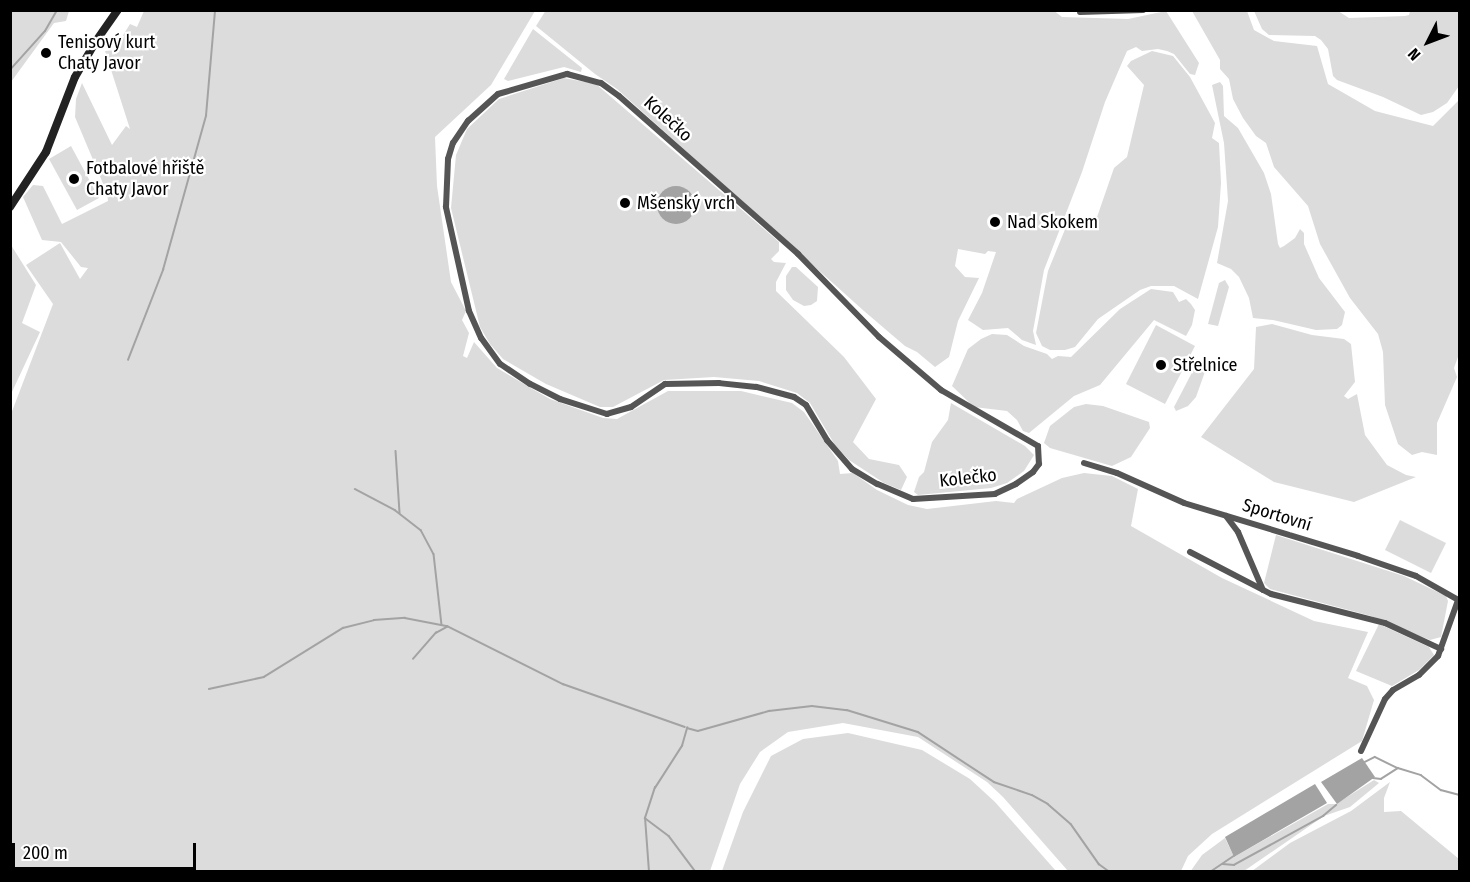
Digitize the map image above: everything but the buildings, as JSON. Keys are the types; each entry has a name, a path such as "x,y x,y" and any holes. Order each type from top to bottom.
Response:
{"street":[{"path":"10,207 46,152 75,77 118,10"},
{"path":"1080,12 1143,10"},
{"name":"Kolečko","path":"567,74 601,83 619,96 798,254 879,337 941,390 1038,446 1039,464 1026,478 996,494 913,499 876,484 852,469 827,440 806,405 794,397 756,387 719,383 665,384 631,407 607,414 560,399 530,384 500,364 482,338 469,311 446,207 448,159 453,142 468,121 498,94 567,74"},
{"name":"Sportovní","path":"1084,463 1117,473 1185,503 1416,576 1459,601"},
{"path":"1226,515 1238,532 1263,590"},
{"path":"1190,552 1263,590 1384,623 1441,649"},
{"path":"1361,751 1385,699 1393,690 1425,670 1441,649 1459,601"}],"shaded area":[{"path":"11,10 69,11 66,21 54,23 11,82"},
{"path":"546,10 1053,10 1062,17 1128,19 1166,11 1199,63 1195,75 1190,74 1174,54 1167,51 1158,49 1142,51 1136,47 1127,51 1105,102 1082,172 1044,270 1033,331 1036,345 1022,340 1008,328 983,330 968,320 982,293 996,252 988,251 985,254 958,249 955,266 965,277 979,278 958,321 949,357 935,367 917,352 905,346 864,311 617,89 536,26"},
{"path":"144,11 535,11 491,85 435,137 437,186 451,282 466,311 462,320 469,333 463,356 467,358 474,342 497,368 529,387 550,399 603,418 617,419 668,391 741,391 792,403 804,412 838,461 840,474 853,473 877,490 908,505 927,509 996,501 1014,503 1017,499 1062,478 1084,473 1112,476 1138,489 1131,526 1222,578 1314,621 1368,632 1348,678 1367,686 1374,700 1362,741 1212,834 1188,856 1181,871 1068,871 987,782 918,737 843,723 788,732 760,752 740,784 710,871 11,871 11,414 53,304 26,265 60,243 80,279 88,268 81,267 61,242 42,240 23,197 33,185 43,186 62,224 108,201 107,193 75,117 76,99 82,83 112,145 126,126 130,129 105,51 114,50 130,24 137,27"},
{"path":"1192,11 1247,11 1254,30 1274,41 1317,46 1328,84 1375,111 1433,126 1459,100 1459,354 1454,368 1457,377 1437,423 1437,455 1422,452 1412,455 1398,444 1385,405 1383,352 1378,334 1350,298 1320,244 1308,206 1274,167 1266,143 1256,136 1243,118 1233,99 1229,79 1220,69 1220,60"},
{"path":"1254,11 1338,11 1349,18 1405,16 1409,15 1410,11 1459,11 1459,86 1447,103 1433,112 1421,115 1383,97 1337,80 1333,76 1328,49 1321,40 1315,36 1269,35 1262,29"},
{"path":"533,29 582,68 581,72 564,67 508,81 504,79"},
{"path":"1152,51 1173,56 1190,77 1215,123 1212,138 1219,143 1221,183 1218,227 1198,299 1174,286 1151,286 1140,290 1098,319 1075,347 1050,350 1042,346 1036,333 1048,271 1066,227 1096,220 1114,168 1127,157 1144,85 1127,66 1131,61"},
{"path":"564,78 596,84 779,242 779,251 771,259 774,262 786,263 776,282 776,291 844,357 876,399 853,442 869,459 899,465 907,477 901,490 884,483 849,460 835,445 810,403 797,393 759,381 714,377 664,380 613,407 600,407 546,384 503,359 490,344 480,327 451,208 456,155 467,129 499,99"},
{"path":"1220,82 1223,86 1224,116 1238,128 1264,173 1271,194 1278,244 1280,248 1284,246 1295,238 1300,229 1304,233 1304,244 1319,278 1345,312 1342,325 1337,329 1316,330 1253,318 1249,298 1239,277 1231,269 1217,263 1228,201 1224,143 1212,85"},
{"name":"Fotbalové hřiště Chaty Javor","path":"71,146 99,198 77,210 49,159"},
{"path":"676,186 689,192 695,205 689,218 676,224 663,218 657,205 663,192"},
{"path":"11,245 36,285 22,323 40,332 11,394"},
{"path":"792,267 796,267 818,287 817,301 811,305 804,306 793,300 786,290 786,276"},
{"path":"1225,280 1229,287 1218,326 1208,324 1219,283"},
{"path":"1151,289 1173,292 1179,302 1186,299 1191,304 1195,310 1192,325 1186,336 1154,320 1100,385 1074,396 1029,433 1023,431 1017,420 1007,411 974,407 952,386 968,349 981,339 992,334 1007,335 1024,346 1047,354 1052,359 1058,356 1071,357 1120,309"},
{"path":"1272,324 1312,335 1344,339 1351,344 1355,382 1344,396 1348,399 1357,394 1365,435 1387,465 1406,475 1416,477 1354,502 1274,482 1201,437 1254,369 1256,327"},
{"name":"Střelnice","path":"1156,325 1195,346 1165,404 1126,384"},
{"path":"1198,361 1207,366 1196,397 1188,406 1176,411 1174,407"},
{"path":"951,403 1025,446 1034,455 1024,471 1007,483 991,488 918,495 914,492 919,477 924,472 932,442 948,420"},
{"path":"1086,404 1103,406 1149,422 1150,428 1131,457 1112,466 1050,448 1044,443 1050,426 1074,407"},
{"path":"1400,520 1446,543 1431,573 1385,550"},
{"path":"1276,535 1404,576 1446,596 1448,601 1441,637 1430,640 1371,616 1270,589 1264,583"},
{"path":"1379,624 1429,647 1434,655 1419,670 1392,686 1356,671"},
{"path":"848,733 922,750 970,779 995,802 1056,871 722,871 743,812 771,756 803,739"},
{"path":"1362,758 1375,777 1337,804 1321,782"},
{"path":"1374,780 1379,783 1350,807 1324,816 1244,871 1190,872 1202,855 1225,838 1234,857 1328,804 1336,804"},
{"path":"1390,782 1384,798 1384,812 1401,811 1459,859 1459,871 1252,871 1290,843 1351,811"},
{"path":"1315,784 1327,803 1234,857 1225,837"}],"waterway":[{"path":"10,70 45,31 57,10"},
{"path":"128,360 163,270 206,116 215,10"},
{"path":"396,451 400,513"},
{"path":"355,489 395,510 421,530 434,554 442,625"},
{"path":"209,689 264,677 343,628 374,620 405,618 447,626 563,684 685,727"},
{"path":"413,659 436,633 447,627"},
{"path":"649,872 645,818 655,788 682,746 687,728 698,731 769,711 812,706 847,710 918,732 994,782 1032,795 1048,804 1071,824 1099,864 1110,872"},
{"path":"1363,763 1375,757 1398,768"},
{"path":"1373,778 1381,779 1398,768 1421,775 1441,790 1460,795"},
{"path":"1223,864 1234,865 1323,816 1336,805"},
{"path":"645,818 669,836 696,872"},
{"path":"1210,872 1234,856"}],"place":[{"name":"Tenisový kurt Chaty Javor","path":"46,53"},
{"name":"Fotbalové hřiště Chaty Javor","path":"74,179"},
{"name":"Mšenský vrch","path":"625,203"},
{"name":"Nad Skokem","path":"995,222"},
{"name":"Střelnice","path":"1161,365"}]}
